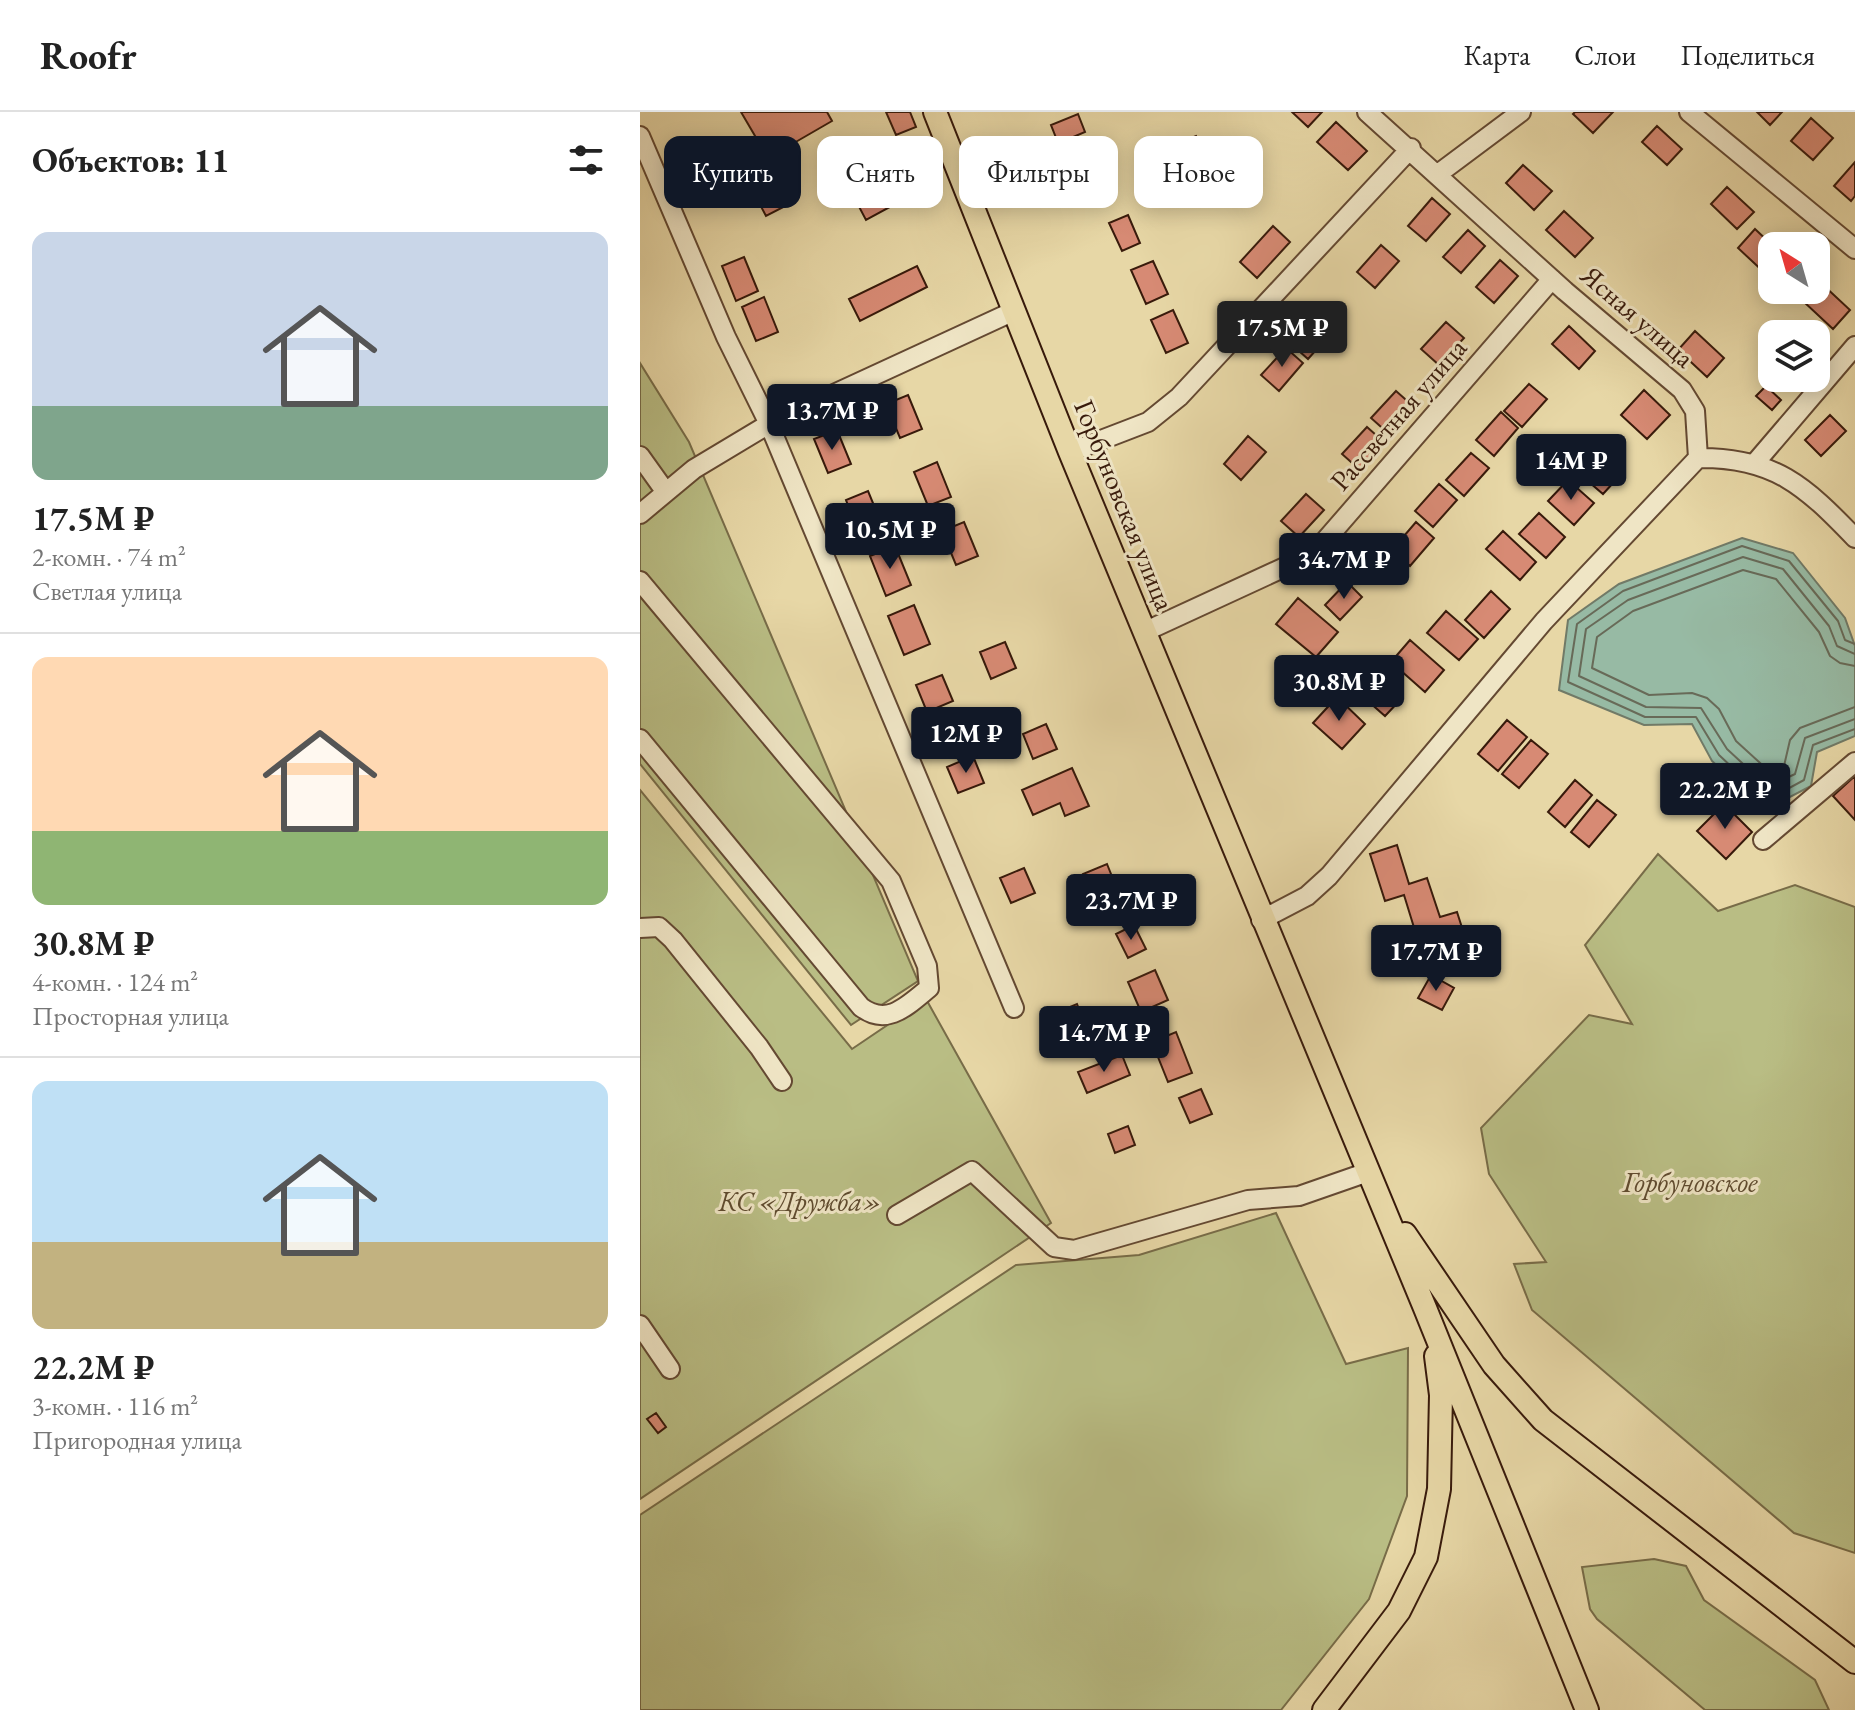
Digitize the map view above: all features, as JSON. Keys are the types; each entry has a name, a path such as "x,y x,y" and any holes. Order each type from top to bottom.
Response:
{"main road":[{"name":"Горбуновская улица","path":"935,112 1261,920 1378,1194"},
{"path":"1378,1194 1587,1710"},
{"path":"1378,1194 1494,1365 1543,1420 1855,1662"},
{"path":"1324,1710 1399,1611 1426,1557 1439,1489 1441,1395 1425,1308"}],"street":[{"name":"Ясная улица","path":"1367,112 1411,148 1552,279 1682,390 1695,411 1698,458"},
{"path":"1438,174 1521,112"},
{"path":"1689,112 1855,249"},
{"path":"640,136 726,337 769,424 1014,1008"},
{"path":"1070,452 1148,422 1179,397 1411,148"},
{"name":"Рассветная улица","path":"1144,632 1298,561 1323,543 1552,279"},
{"path":"640,514 694,469 769,424 1014,311"},
{"path":"1755,463 1855,346"},
{"path":"640,456 665,491"},
{"path":"1261,920 1307,896 1329,876 1544,621 1698,458 1739,458 1755,463 1807,492 1855,538"},
{"path":"640,581 891,881 927,966 929,988 886,1017 873,1016 861,1007 640,739"},
{"path":"1763,840 1855,762"},
{"path":"640,928 659,927 673,940 759,1047 782,1081"},
{"path":"897,1215 972,1171 1054,1247 1074,1250 1248,1200 1299,1196 1368,1172"},
{"path":"640,1325 670,1369"}],"green space":[{"path":"640,363 689,442 918,981 851,1025 640,764"},
{"name":"КС «Дружба»","path":"640,790 852,1049 926,999 1051,1223 640,1499"},
{"name":"Горбуновское","path":"1658,854 1718,911 1795,885 1855,907 1855,1553 1794,1533 1532,1310 1514,1264 1546,1262 1489,1174 1481,1128 1589,1015 1632,1024 1585,945"},
{"path":"1276,1213 1346,1364 1408,1348 1407,1496 1369,1599 1281,1710 640,1710 640,1515 1016,1265 1139,1255"},
{"path":"1654,1559 1686,1566 1704,1600 1815,1680 1829,1710 1705,1710 1597,1619 1590,1609 1582,1567"}],"water":[{"path":"1742,538 1793,553 1845,618 1855,646 1855,736 1817,752 1811,786 1765,810 1712,761 1692,724 1644,725 1559,690 1568,620 1619,584"}],"building":[{"path":"741,112 827,112 832,121 801,139 801,136 755,136"},
{"path":"886,112 910,112 916,127 896,135"},
{"path":"1292,112 1322,112 1308,127"},
{"path":"1613,112 1593,133 1573,114"},
{"path":"1757,112 1782,112 1770,125"},
{"path":"1078,114 1085,132 1075,136 1055,136 1051,125"},
{"path":"1811,118 1833,138 1813,160 1791,141"},
{"path":"1336,122 1367,151 1348,170 1317,142"},
{"path":"1657,126 1682,149 1667,165 1642,142"},
{"path":"1855,162 1855,196 1851,201 1834,186"},
{"path":"1523,165 1552,191 1534,210 1506,183"},
{"path":"1727,187 1754,212 1737,229 1711,204"},
{"path":"1432,198 1450,214 1426,241 1408,226"},
{"path":"762,208 781,208 766,216"},
{"path":"860,208 888,208 866,220"},
{"path":"1564,211 1593,238 1575,257 1546,230"},
{"path":"1128,215 1140,243 1122,251 1109,223"},
{"path":"1273,226 1290,242 1257,278 1240,262"},
{"path":"1755,229 1758,232 1758,267 1738,248"},
{"path":"1468,230 1485,246 1461,273 1443,257"},
{"path":"1381,245 1399,261 1375,288 1357,272"},
{"path":"744,257 758,291 736,301 722,266"},
{"path":"1500,260 1518,276 1494,303 1476,287"},
{"path":"1153,261 1168,294 1146,304 1131,270"},
{"path":"917,266 927,287 860,321 849,299"},
{"path":"1830,291 1850,310 1833,329 1830,320 1823,320 1806,304 1830,304"},
{"path":"764,297 778,332 756,341 742,307"},
{"path":"1173,310 1188,343 1166,353 1151,320"},
{"path":"1314,316 1332,332 1308,359 1290,343"},
{"path":"1446,322 1464,338 1439,365 1421,349"},
{"path":"1569,326 1595,351 1579,369 1552,344"},
{"path":"1695,331 1724,358 1707,377 1678,350"},
{"path":"1286,348 1303,363 1279,391 1261,375"},
{"path":"1529,384 1547,399 1522,427 1504,411"},
{"path":"1644,390 1670,415 1647,439 1621,415"},
{"path":"1396,391 1413,406 1389,434 1371,418"},
{"path":"1760,392 1772,392 1781,400 1772,410 1756,396"},
{"path":"908,395 922,429 900,438 886,404"},
{"path":"1501,412 1518,428 1494,456 1476,440"},
{"path":"1830,415 1846,431 1821,456 1805,440"},
{"path":"1367,427 1385,443 1360,470 1342,454"},
{"path":"837,430 851,464 828,473 814,439"},
{"path":"1248,436 1266,452 1241,480 1224,464"},
{"path":"1597,447 1624,471 1603,494 1576,471"},
{"path":"1471,453 1489,468 1464,496 1446,480"},
{"path":"937,462 951,497 928,506 914,472"},
{"path":"1568,480 1594,503 1574,525 1548,501"},
{"path":"1439,484 1457,500 1433,527 1415,511"},
{"path":"868,491 882,525 859,535 846,500"},
{"path":"1306,494 1324,510 1299,537 1281,521"},
{"path":"1539,513 1565,537 1546,558 1519,534"},
{"path":"964,522 978,556 956,565 942,531"},
{"path":"1416,522 1434,538 1410,566 1392,550"},
{"path":"1503,531 1536,562 1520,580 1486,549"},
{"path":"895,546 911,585 886,596 870,556"},
{"path":"1347,582 1362,597 1340,620 1325,605"},
{"path":"1491,591 1510,609 1484,638 1465,620"},
{"path":"1298,598 1338,632 1316,657 1276,624"},
{"path":"914,605 930,644 904,655 888,616"},
{"path":"1446,611 1478,639 1459,660 1427,633"},
{"path":"1410,640 1444,670 1425,692 1391,662"},
{"path":"1005,642 1016,668 991,679 980,652"},
{"path":"942,675 953,701 927,712 916,685"},
{"path":"1377,677 1402,698 1385,716 1361,695"},
{"path":"1337,697 1365,724 1342,749 1313,723"},
{"path":"1507,720 1527,737 1498,771 1478,754"},
{"path":"1046,724 1057,749 1033,759 1023,734"},
{"path":"1531,740 1548,754 1519,788 1502,774"},
{"path":"973,756 984,783 958,793 947,767"},
{"path":"1072,768 1089,806 1065,816 1060,803 1033,815 1022,790"},
{"path":"1855,776 1855,820 1833,796"},
{"path":"1575,780 1592,795 1565,827 1548,812"},
{"path":"1597,800 1616,815 1589,847 1571,832"},
{"path":"1724,804 1752,832 1726,859 1697,831"},
{"path":"1397,845 1409,884 1427,878 1440,917 1457,912 1472,959 1446,967 1433,928 1416,934 1404,895 1385,901 1370,854"},
{"path":"1107,864 1117,889 1093,899 1083,874"},
{"path":"1024,868 1035,893 1011,903 1000,878"},
{"path":"1134,925 1146,949 1128,958 1116,934"},
{"path":"1155,970 1168,1000 1141,1012 1128,982"},
{"path":"1431,975 1454,988 1442,1010 1418,998"},
{"path":"1077,1004 1087,1029 1063,1039 1053,1014"},
{"path":"1176,1032 1192,1073 1168,1082 1152,1042"},
{"path":"1122,1055 1130,1075 1087,1093 1078,1072"},
{"path":"1201,1089 1212,1114 1190,1123 1179,1098"},
{"path":"1128,1126 1135,1145 1115,1153 1108,1134"},
{"path":"656,1413 666,1427 658,1433 647,1419"}]}
